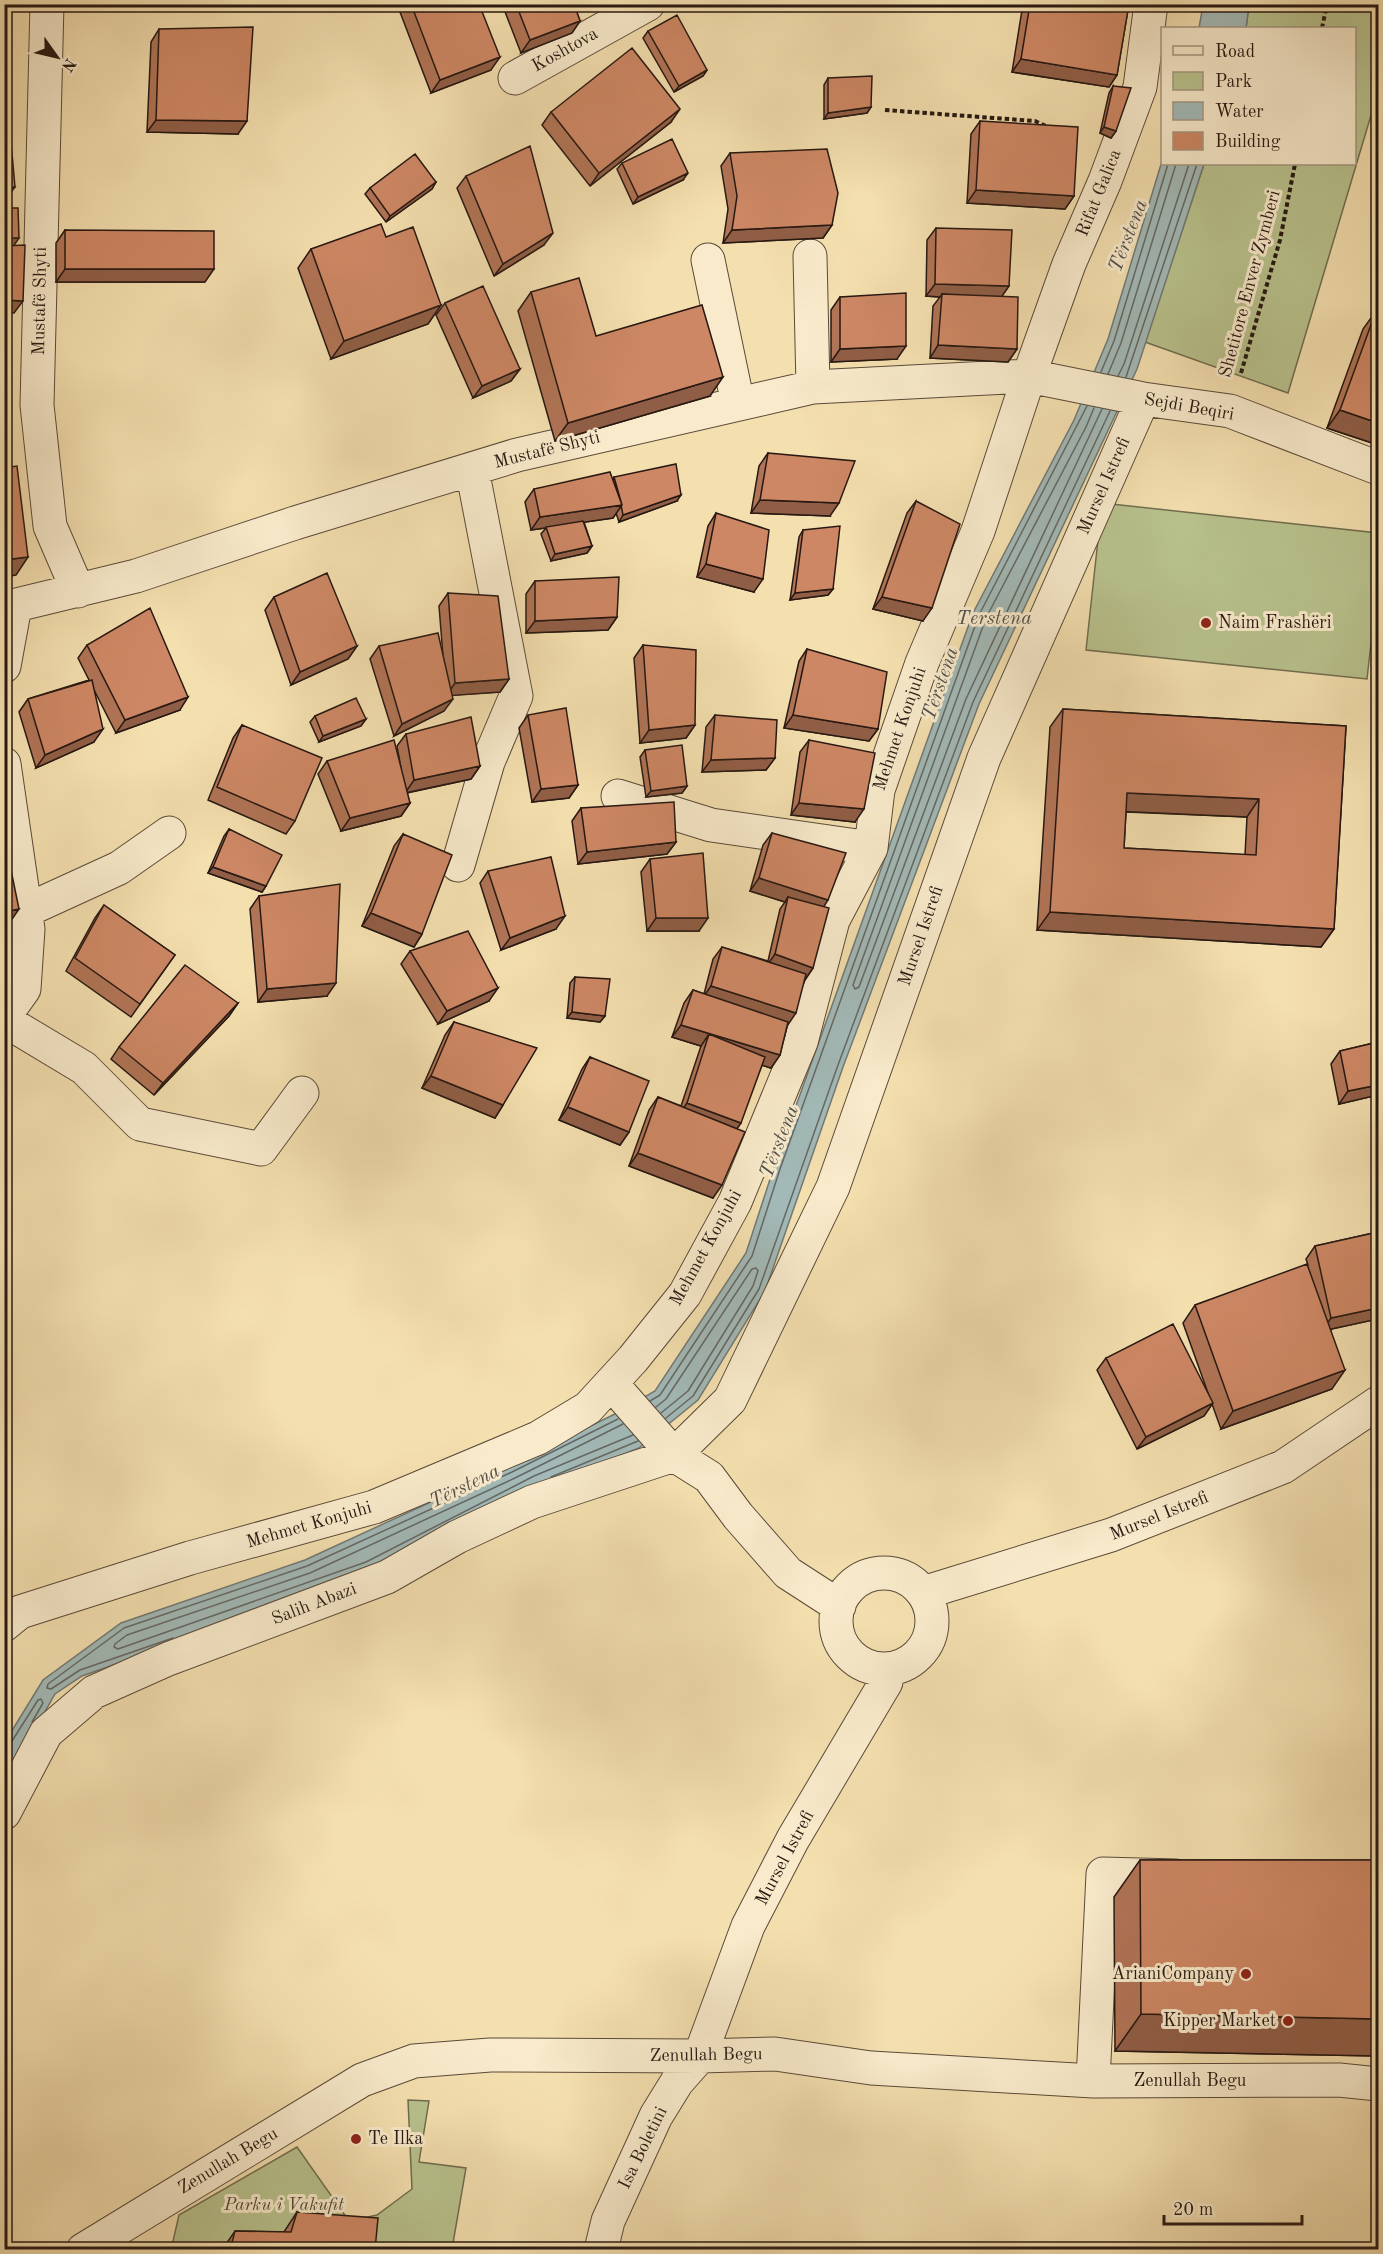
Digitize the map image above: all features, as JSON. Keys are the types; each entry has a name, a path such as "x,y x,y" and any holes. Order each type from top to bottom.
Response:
{"street":[{"name":"Mustafë Shyti","path":"47,4 38,405 50,526 78,591"},
{"name":"Koshtova","path":"514,78 648,4"},
{"name":"Rifat Galica","path":"1029,376 1069,264 1105,181 1140,87 1151,4"},
{"path":"810,256 813,387"},
{"path":"708,260 738,404"},
{"name":"Mustafë Shyti","path":"4,666 10,607 135,576 295,523 517,455 813,387 1029,376"},
{"name":"Sejdi Beqiri","path":"1029,376 1143,399 1230,411 1378,468"},
{"name":"Mehmet Konjuhi","path":"4,1625 20,1612 190,1558 374,1507 538,1438 588,1408 685,1294 735,1202 801,1042 833,920 871,848 878,790 922,663 978,531 1029,376"},
{"name":"Mursel Istrefi","path":"674,1455 730,1400 833,1187 984,758 1143,399"},
{"path":"458,865 488,762 516,696 472,469"},
{"path":"4,764 28,929 24,988 4,1019 84,1068 140,1124 261,1149 302,1093"},
{"path":"618,796 711,825 871,848"},
{"path":"25,911 119,868 169,833"},
{"path":"611,1383 674,1455 709,1477 738,1516 788,1573 839,1606"},
{"name":"Mursel Istrefi","path":"923,1593 1111,1536 1282,1467 1378,1403"},
{"name":"Salih Abazi","path":"4,1813 46,1733 94,1692 168,1659 387,1577 457,1537 532,1502 674,1455"},
{"path":"877,1574 893,1574 909,1579 923,1593 929,1603 932,1619 931,1635 924,1649 913,1660 899,1667 884,1669 868,1667 844,1648 838,1634 836,1618 839,1606 849,1588 862,1579 877,1574"},
{"name":"Mursel Istrefi","path":"700,2056 748,1926 793,1839 885,1682 884,1669"},
{"path":"1093,2081 1103,1874 1207,1877"},
{"name":"Zenullah Begu","path":"83,2250 362,2080 414,2061 490,2055 775,2054 871,2068 1093,2081 1339,2080 1378,2084"},
{"name":"Isa Boletini","path":"602,2250 608,2221 656,2116 677,2082 700,2056"}],"path":[{"path":"1322,27 1327,4"},
{"path":"885,110 1035,121 1054,130"},
{"name":"Shetitore Enver Zymberi","path":"1230,411 1280,240 1295,165"}],"green space":[{"path":"1249,5 1378,5 1378,92 1288,393 1145,342 1204,165 1356,165 1356,27 1246,27"},
{"path":"1102,503 1378,533 1378,580 1367,679 1086,650"},
{"name":"Parku i Vakufit","path":"408,2100 429,2101 419,2162 466,2168 452,2249 171,2250 179,2215 297,2147 349,2221 377,2215 412,2189"}],"water":[{"path":"1203,5 1249,5 1246,27 1199,27"},
{"name":"Terstena","path":"1161,164 1204,165 1137,369 979,704 843,1067 765,1291 698,1400 639,1448 539,1488 372,1574 82,1676 55,1694 5,1782 5,1742 43,1680 121,1623 305,1560 509,1466 617,1413 655,1391 746,1253 774,1167 973,613 1074,420 1108,339"}],"building":[{"path":"411,4 479,4 500,57 440,80"},
{"path":"516,4 574,4 580,21 530,40"},
{"path":"1030,4 1129,4 1117,75 1021,59"},
{"path":"677,15 707,70 679,86 648,31"},
{"path":"253,27 247,121 156,120 159,29"},
{"path":"632,48 680,109 599,173 551,112"},
{"path":"872,76 871,107 828,113 828,78"},
{"path":"1113,86 1131,88 1116,131 1104,127"},
{"path":"4,120 9,120 15,187 4,187"},
{"path":"980,121 1078,127 1074,196 976,190"},
{"path":"672,139 688,173 638,197 622,163"},
{"path":"530,146 553,233 503,264 466,176"},
{"path":"827,149 838,193 832,225 732,230 737,196 730,153"},
{"path":"415,154 436,182 390,216 370,188"},
{"path":"4,208 18,208 19,238 4,238"},
{"path":"381,224 386,237 413,227 441,305 344,341 311,249"},
{"path":"936,228 1012,230 1009,286 935,284"},
{"path":"65,230 214,231 214,269 65,269"},
{"path":"25,245 23,301 4,300 4,246"},
{"path":"579,278 596,336 702,305 723,377 568,423 531,292"},
{"path":"483,286 520,369 482,386 445,303"},
{"path":"906,293 906,346 840,349 840,297"},
{"path":"942,294 1018,297 1017,349 938,345"},
{"path":"1376,311 1378,311 1378,423 1340,410"},
{"path":"768,453 855,461 839,503 760,500"},
{"path":"676,464 681,495 623,515 614,477"},
{"path":"17,466 28,557 4,560 4,468"},
{"path":"610,472 622,505 540,517 534,489"},
{"path":"916,501 960,524 932,608 882,597"},
{"path":"716,513 769,530 763,579 706,564"},
{"path":"583,521 592,546 555,554 546,527"},
{"path":"840,526 833,589 795,593 803,530"},
{"path":"327,573 357,646 300,672 274,597"},
{"path":"619,577 617,617 535,621 535,581"},
{"path":"448,593 498,596 509,679 455,683"},
{"path":"150,608 188,697 125,720 87,645"},
{"path":"438,633 453,699 402,724 379,646"},
{"path":"643,645 696,650 695,725 649,730"},
{"path":"807,649 887,672 878,729 793,715"},
{"path":"92,680 103,729 45,755 28,699"},
{"path":"356,698 366,719 323,736 315,716"},
{"path":"566,708 578,785 541,789 528,715"},
{"path":"1063,709 1346,726 1334,929 1050,912","holes":["1127,793 1259,799 1256,855 1124,848"]},
{"path":"715,715 777,720 775,758 711,760"},
{"path":"471,717 480,766 414,780 406,734"},
{"path":"242,725 322,758 295,821 217,787"},
{"path":"394,740 410,803 350,818 327,761"},
{"path":"809,740 875,753 864,809 799,803"},
{"path":"682,745 687,786 651,791 645,750"},
{"path":"674,802 676,842 587,852 581,808"},
{"path":"229,829 282,855 266,886 213,867"},
{"path":"772,833 846,853 828,900 759,878"},
{"path":"403,834 452,855 422,934 371,913"},
{"path":"4,836 19,909 4,912"},
{"path":"703,853 708,918 656,918 650,859"},
{"path":"551,857 565,916 510,938 488,871"},
{"path":"340,884 336,983 267,989 259,896"},
{"path":"788,897 829,908 813,968 775,954"},
{"path":"104,905 175,955 140,1004 75,958"},
{"path":"468,931 498,988 447,1011 410,951"},
{"path":"722,947 806,974 796,1013 711,986"},
{"path":"185,965 238,1003 163,1083 119,1047"},
{"path":"575,977 610,979 605,1016 572,1012"},
{"path":"693,990 788,1022 780,1055 681,1025"},
{"path":"454,1022 537,1048 503,1105 431,1076"},
{"path":"709,1034 765,1057 741,1123 687,1103"},
{"path":"1378,1042 1378,1085 1348,1091 1340,1051"},
{"path":"590,1057 649,1081 629,1132 568,1107"},
{"path":"658,1097 745,1132 722,1185 638,1153"},
{"path":"1378,1232 1378,1308 1331,1318 1315,1246"},
{"path":"1307,1264 1345,1370 1233,1411 1195,1305"},
{"path":"1173,1324 1213,1403 1146,1437 1106,1358"},
{"name":"ArianiCompany","path":"1140,1860 1378,1860 1378,2019 1141,2014"},
{"path":"297,2212 378,2218 375,2250 230,2250 235,2231 291,2232"}],"place":[{"name":"Naim Frashëri","path":"1206,623"},
{"name":"ArianiCompany","path":"1246,1974"},
{"name":"Kipper Market","path":"1288,2021"},
{"name":"Te Ilka","path":"356,2139"}],"water label":[{"name":"Tërstena","path":"1129,236"},
{"name":"Tërstena","path":"941,684"},
{"name":"Tërstena","path":"780,1142"},
{"name":"Tërstena","path":"465,1487"}]}
